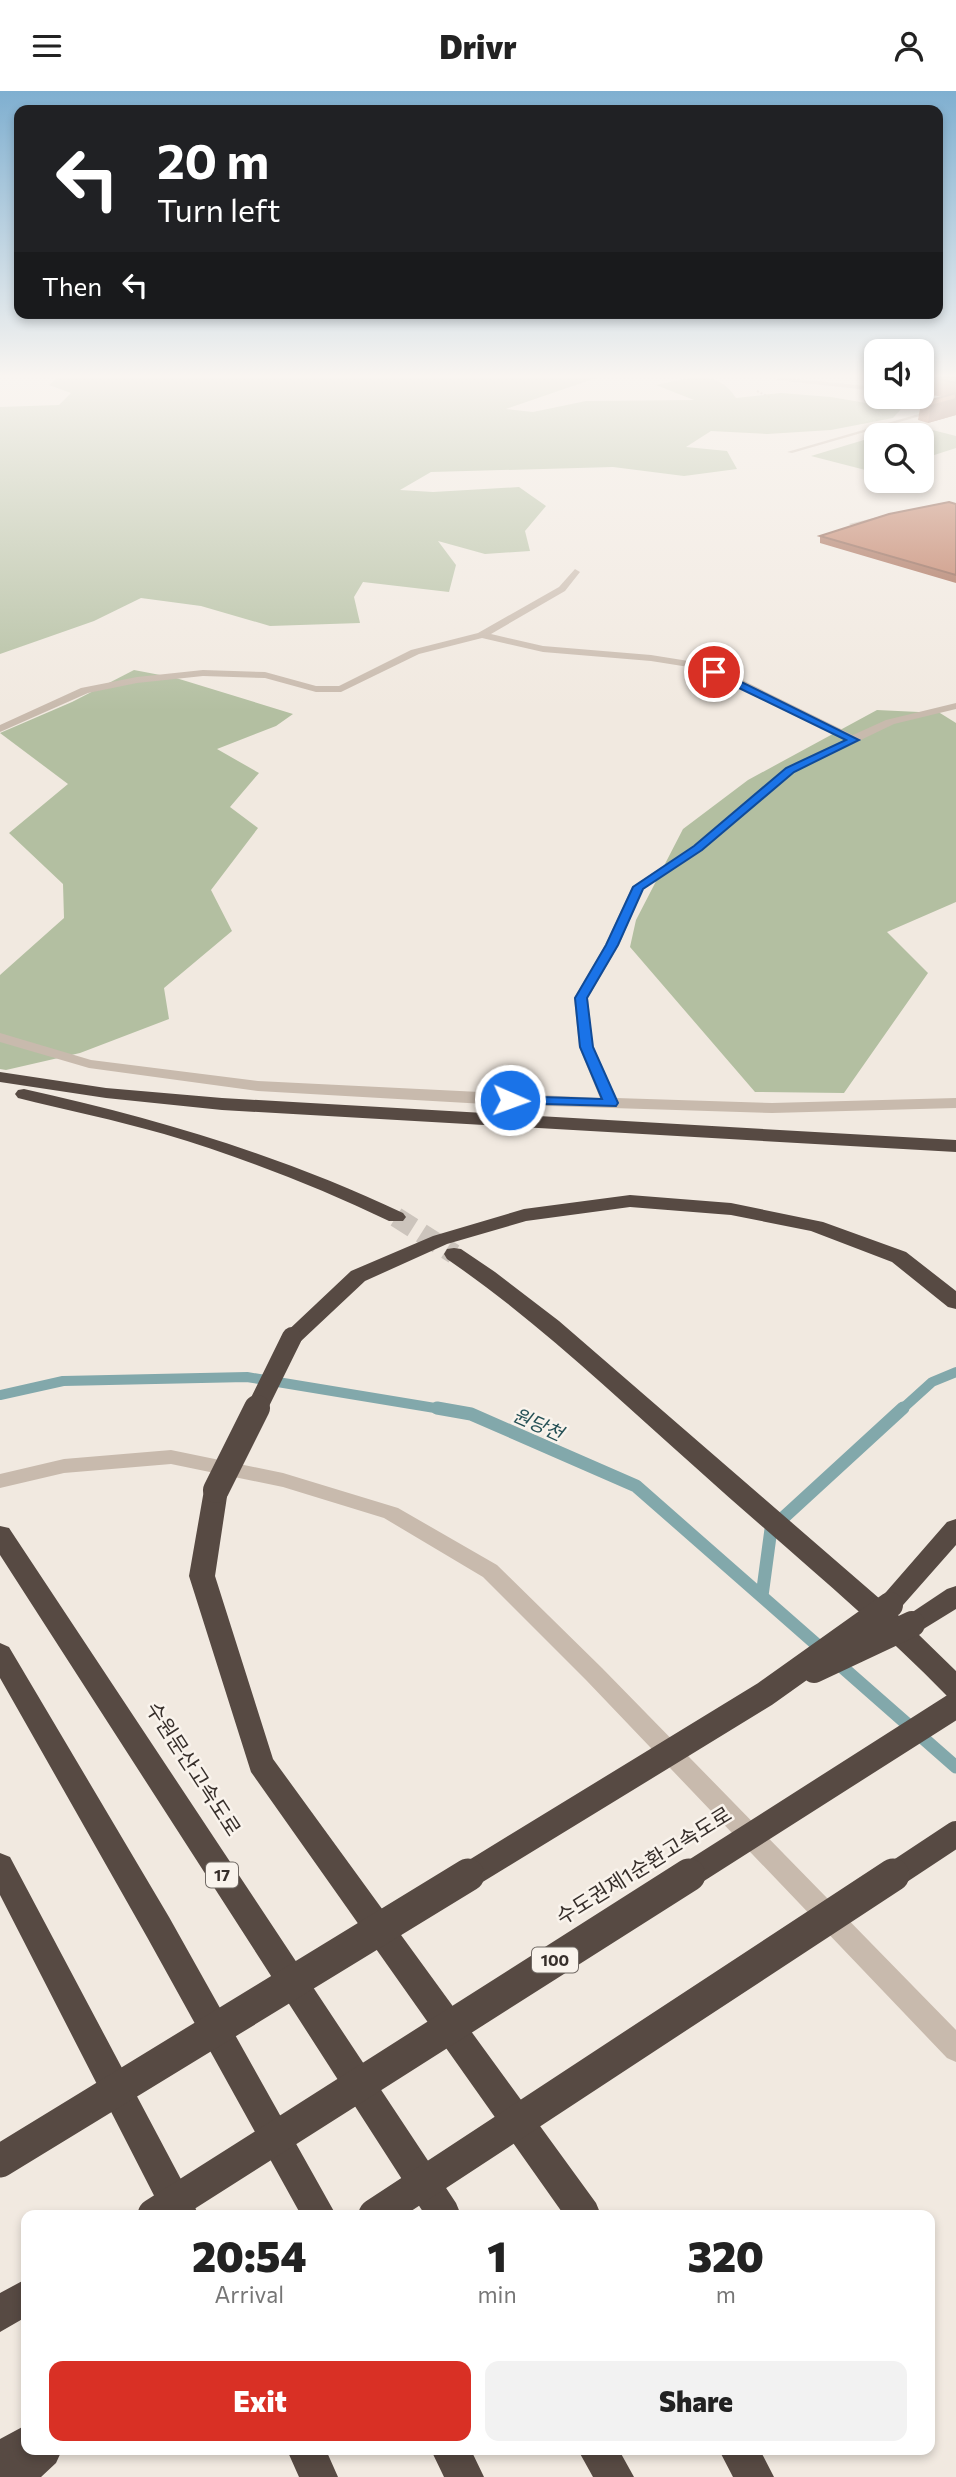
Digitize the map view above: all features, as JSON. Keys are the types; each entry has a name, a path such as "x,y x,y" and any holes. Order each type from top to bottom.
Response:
{"highway":[{"path":"0,1077 106,1093 222,1104 956,1146"},
{"path":"0,1089 167,1128 229,1146 295,1170 397,1217"},
{"path":"580,2210 261,1764 202,1576 216,1490 292,1337 358,1276 440,1240 524,1215 629,1201 731,1209 816,1226 899,1257 956,1302"},
{"path":"454,1254 538,1315 811,1554 956,1688"},
{"path":"0,2161 765,1694 890,1605 956,1528"},
{"name":"수원문산고속도로","path":"0,1535 441,2210"},
{"path":"765,1694 912,1624 956,1596"},
{"path":"0,1654 158,1927 316,2210"},
{"name":"수도권제1순환고속도로","path":"162,2210 956,1705"},
{"path":"382,2210 956,1834"},
{"path":"0,1866 179,2210"},
{"path":"0,1887 62,1989"},
{"path":"0,2314 21,2300"},
{"path":"0,2461 21,2447"},
{"path":"13,2477 37,2455"},
{"path":"306,2455 313,2477"},
{"path":"307,2455 319,2477"},
{"path":"453,2455 465,2477"},
{"path":"600,2455 615,2477"},
{"path":"741,2455 755,2477"}],"street":[{"path":"0,729 85,690 137,680 203,673 265,675 316,689 341,688 415,652 482,635 562,589 575,572"},
{"path":"482,635 543,649 651,658 697,665 730,678 854,740"},
{"path":"611,1103 586,1047 581,998 612,945 638,887 698,848 790,770 890,722 956,706"},
{"path":"0,1037 89,1064 258,1086 485,1099 772,1108 956,1103"},
{"path":"0,1481 64,1466 172,1457 283,1480 391,1513 490,1571 594,1674 956,2049"}],"lane":[{"path":"852,524 893,515"}],"green space":[{"path":"0,488 403,488 400,490 433,492 521,488 546,506 525,531 530,551 485,554 438,541 456,565 449,592 363,582 354,597 360,623 270,626 201,606 141,598 94,621 0,654"},
{"path":"134,670 176,678 293,714 276,726 217,749 259,773 230,807 258,828 211,890 232,931 164,988 169,1019 80,1053 6,1070 0,1069 0,975 64,918 63,884 9,833 68,784 0,733 72,702"},
{"path":"877,710 940,713 956,723 956,902 887,932 928,973 844,1093 755,1092 630,947 636,920 683,829 748,780"}],"building":[{"path":"949,502 956,504 956,575 820,536 889,514"}],"waterway":[{"path":"901,1410 932,1382 956,1372"},
{"name":"원당천","path":"0,1395 63,1381 247,1377 447,1410"},
{"name":"원당천","path":"437,1408 471,1414 636,1486 956,1767"},
{"path":"762,1596 771,1529 903,1408"}],"tunnel":[{"path":"396,1217 454,1254"}],"route":[{"path":"510,1100 611,1103 586,1047 581,998 612,945 638,887 698,848 790,770 854,740 714,672"}]}
